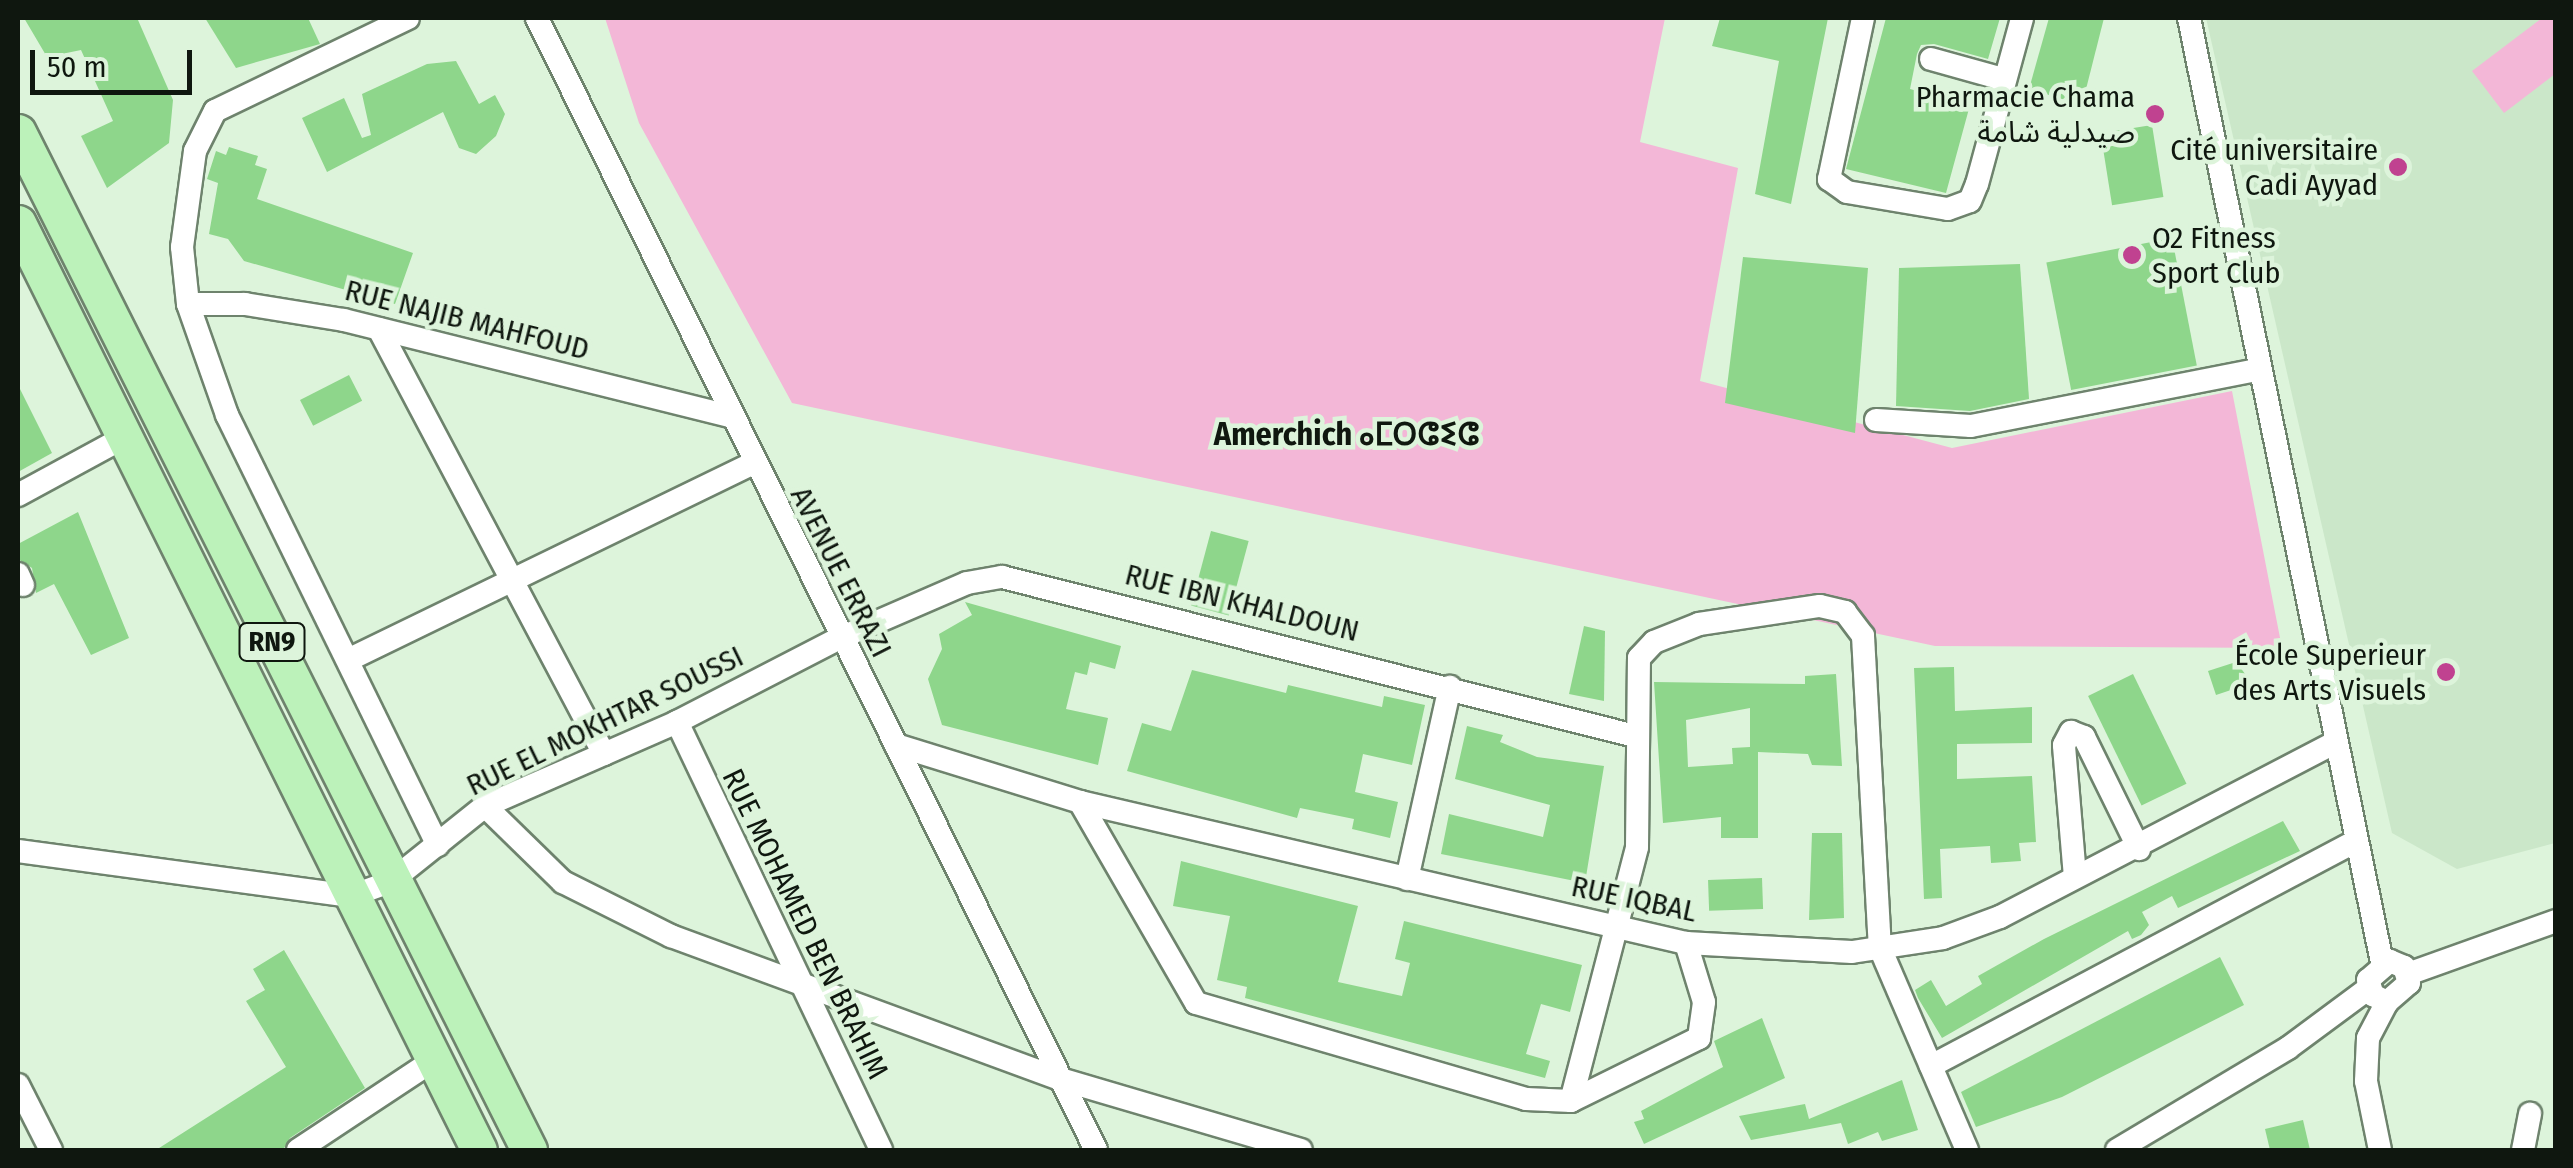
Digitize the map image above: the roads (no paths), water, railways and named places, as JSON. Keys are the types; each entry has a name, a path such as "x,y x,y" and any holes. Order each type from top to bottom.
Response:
{"main road":[{"name":"RN9","path":"18,132 390,882 529,1150"},
{"name":"RN9","path":"18,223 479,1150"}],"street":[{"path":"408,18 209,117 184,211 188,304 228,414 438,844"},
{"name":"AVENUE ERRAZI","path":"538,18 753,463 1096,1150"},
{"path":"1863,18 1826,166 1836,189 1948,209 1970,201 2022,18"},
{"path":"2190,18 2333,744 2382,962 2364,1063 2380,1150"},
{"path":"1931,59 2003,78"},
{"name":"RUE NAJIB MAHFOUD","path":"188,304 274,307 379,328 730,416"},
{"path":"379,328 604,754"},
{"path":"1876,420 1972,426 2257,370"},
{"path":"18,495 125,438"},
{"path":"348,660 753,463"},
{"name":"RUE IBN KHALDOUN","path":"840,638 967,583 1002,577 1635,736"},
{"path":"1571,1101 1637,847 1635,736 1639,658 1654,642 1699,624 1820,606 1856,620 1864,654 1880,948 1967,1150"},
{"name":"RUE EL MOKHTAR SOUSSI","path":"351,896 390,882 485,806 677,722 840,638"},
{"path":"1408,880 1450,687"},
{"name":"RUE MOHAMED BEN BRAHIM","path":"677,722 801,990 881,1150"},
{"path":"2075,877 2064,745 2070,732 2084,737 2140,849"},
{"name":"RUE IQBAL","path":"896,745 1080,802 1686,943 1880,948 1978,927 2140,849 2333,744"},
{"path":"1080,802 1196,1003 1526,1100 1571,1101 1698,1038 1704,1002 1686,943"},
{"path":"485,806 530,857 601,904 801,990 1060,1079 1302,1150"},
{"path":"1931,1066 2354,842"},
{"path":"18,850 351,896"},
{"path":"2382,962 2408,974 2556,921"},
{"path":"2117,1150 2160,1140 2378,995 2402,996 2408,974"},
{"path":"298,1150 434,1060"},
{"path":"18,1085 51,1150"},
{"path":"2523,1150 2530,1114"}],"place":[{"name":"Pharmacie Chama صيدلية شامة","path":"2155,114"},
{"name":"Cité universitaire Cadi Ayyad","path":"2398,167"},
{"name":"O2 Fitness Sport Club","path":"2132,255"},
{"name":"École Superieur des Arts Visuels","path":"2446,672"}],"district":[{"name":"Amerchich ⴰⵎⵔⵛⵉⵛ","path":"1347,434"}]}
